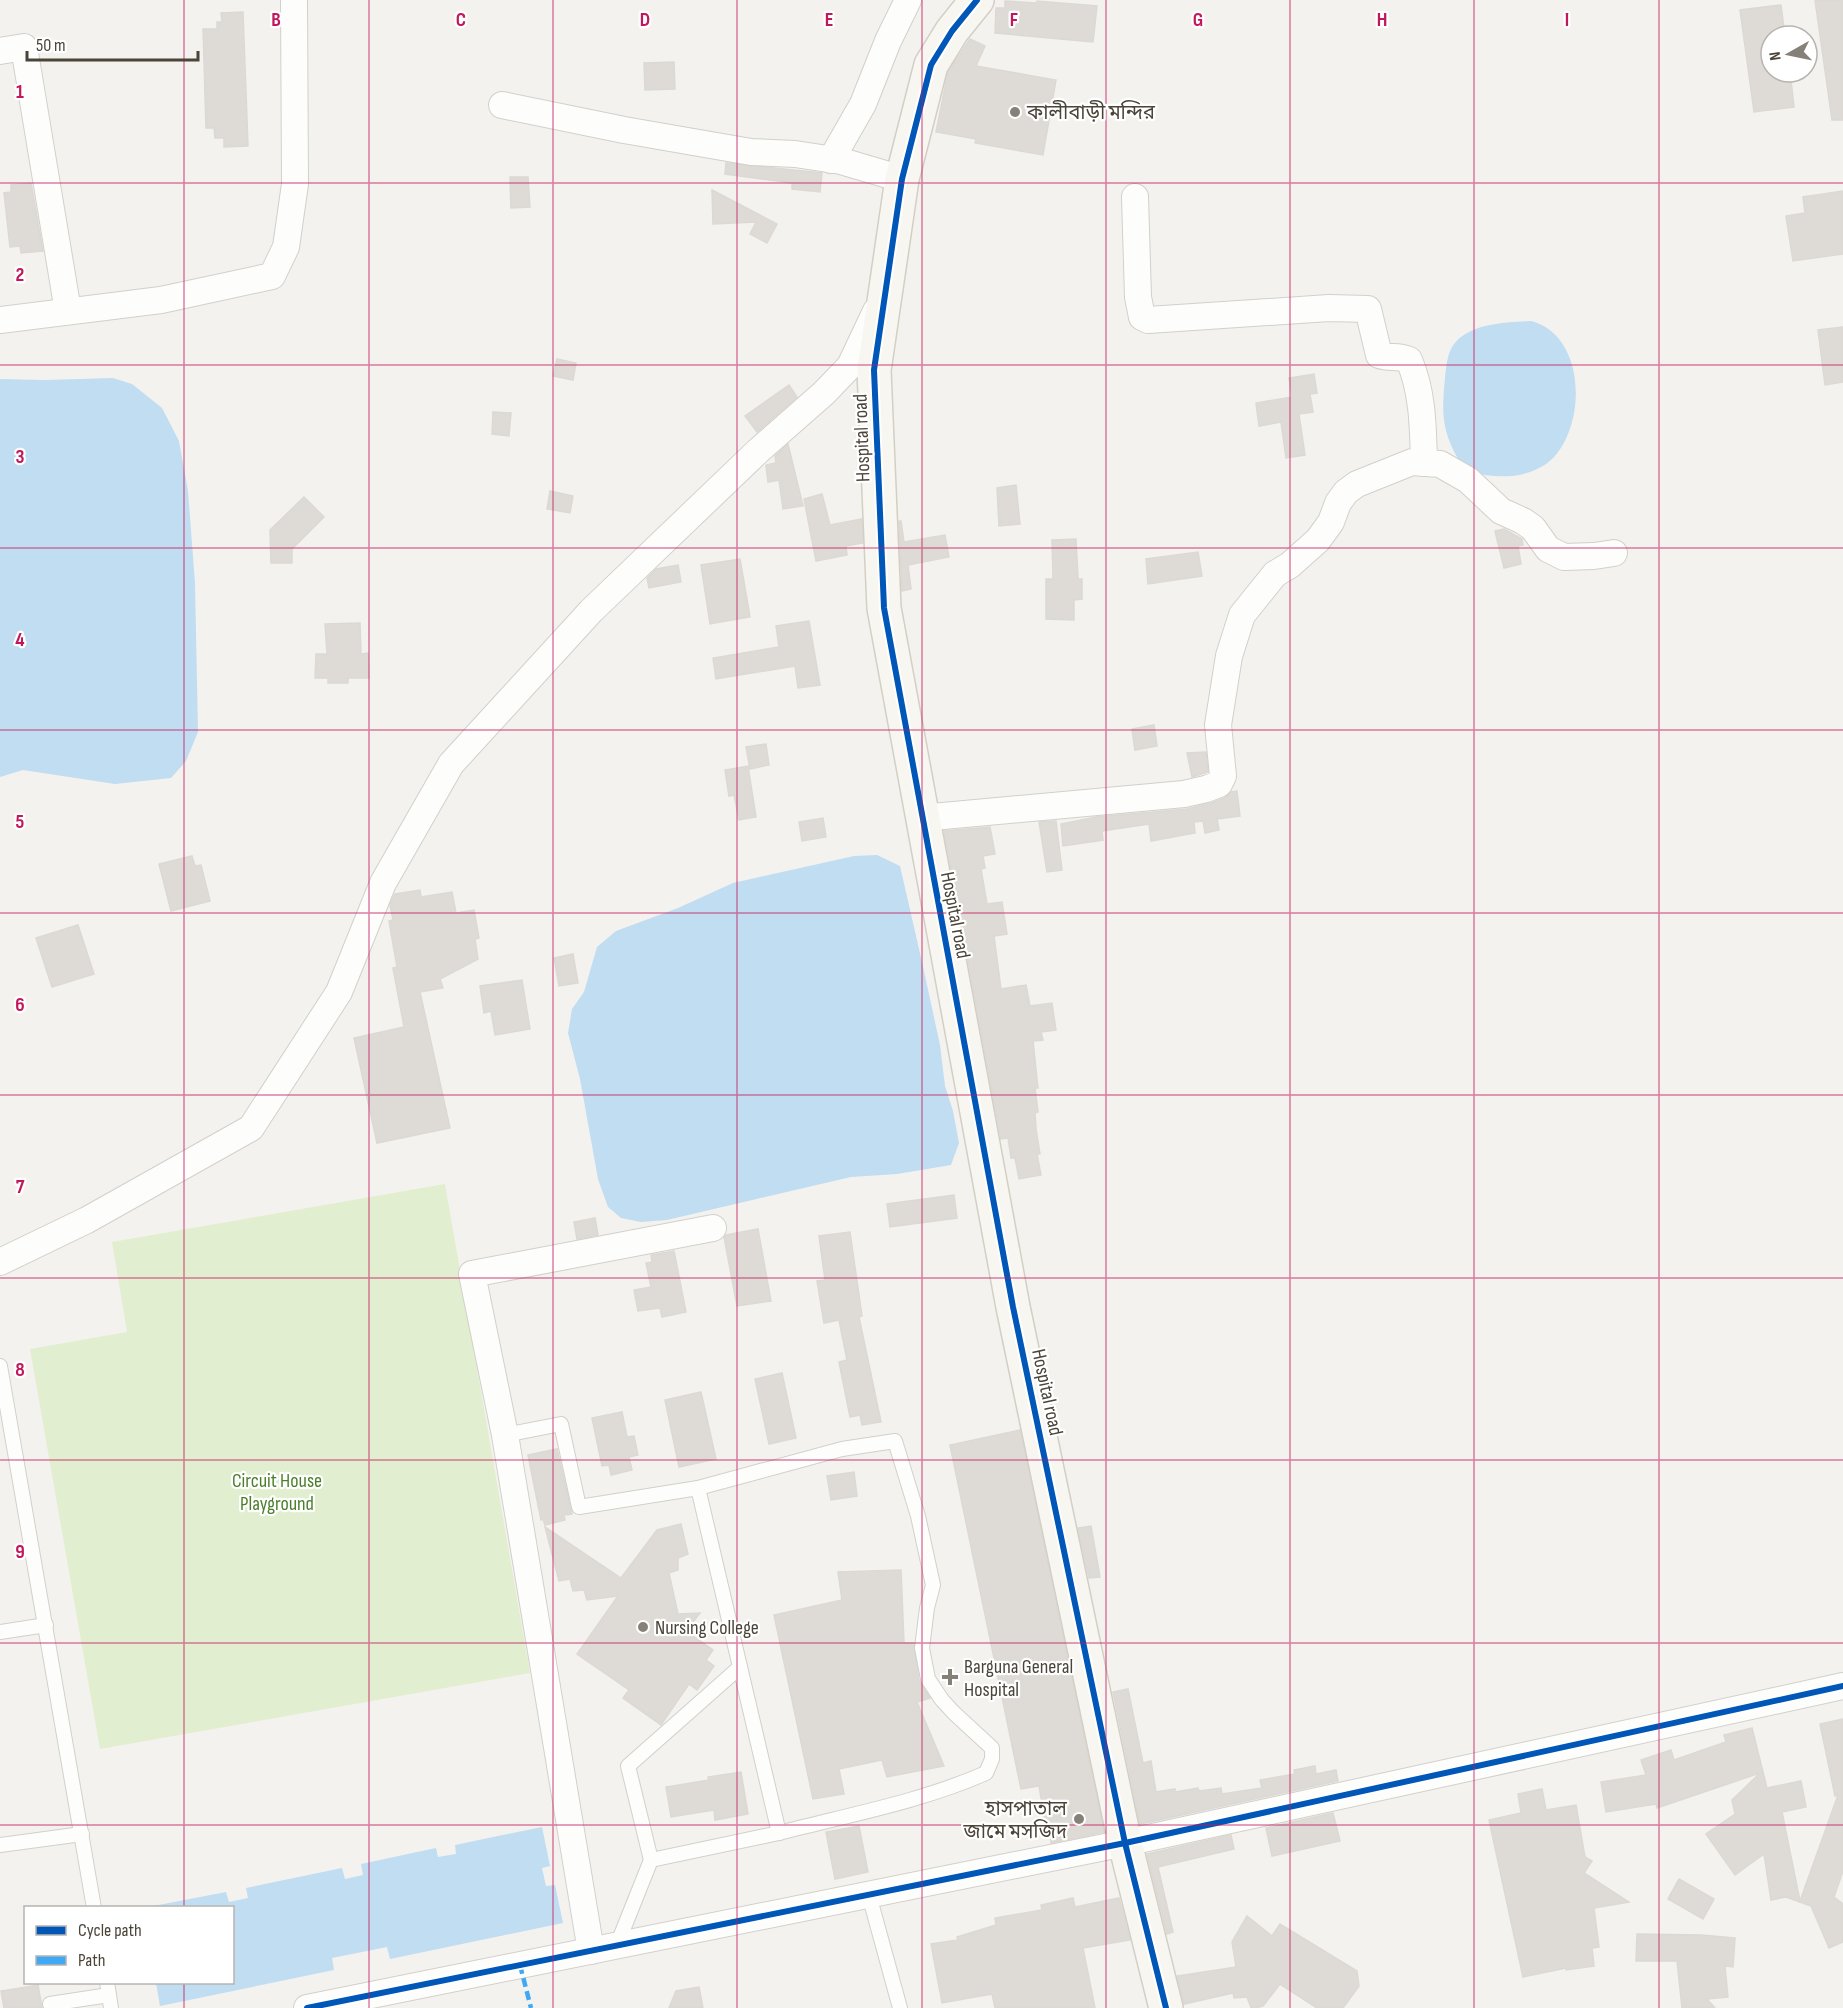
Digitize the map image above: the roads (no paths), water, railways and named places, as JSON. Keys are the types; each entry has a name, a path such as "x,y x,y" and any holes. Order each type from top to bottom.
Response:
{"street":[{"path":"0,320 161,300 272,276 286,247 295,184 294,0"},
{"path":"836,161 908,0"},
{"name":"Hospital road","path":"977,0 952,32 931,65 897,177 886,288 874,370 884,608 1013,1307 1125,1843 1166,2008"},
{"path":"0,51 24,47 68,311"},
{"path":"502,105 624,130 751,152 795,154 836,161 897,177"},
{"path":"1135,197 1138,297 1142,317 1148,320 1329,308 1368,309 1379,355 1386,357 1398,355 1409,360 1414,371 1423,425 1424,463"},
{"path":"0,1262 87,1220 251,1128 339,992 383,883 451,764 591,611 850,366 886,288"},
{"path":"921,818 1184,794 1219,784 1223,776 1218,725 1229,656 1242,615 1275,573 1290,565 1318,540 1331,522 1338,503 1346,492 1396,467 1412,462 1440,464 1468,480 1501,512 1533,528 1548,549 1564,557 1614,553"},
{"path":"591,1951 505,1436 472,1274 713,1228"},
{"path":"308,2008 1125,1843 1843,1686"}],"lane":[{"path":"0,1366 94,1906"},
{"path":"505,1436 561,1424 579,1507 698,1488 842,1449 895,1441 918,1516 933,1585 927,1608 922,1648 928,1678 942,1700 992,1748 992,1758 986,1773 935,1794 779,1833 651,1860"},
{"path":"698,1488 779,1833"},
{"path":"0,1632 46,1625"},
{"path":"617,1946 651,1860 628,1766 740,1667"},
{"path":"0,1845 82,1834"},
{"path":"869,1894 900,2008"},
{"path":"50,2004 109,1995"}],"water":[{"path":"1531,321 1549,329 1562,343 1571,361 1575,381 1572,423 1565,441 1554,457 1542,467 1511,476 1478,474 1464,467 1452,447 1445,428 1444,389 1450,351 1456,341 1476,329 1494,324"},
{"path":"113,378 132,384 162,408 179,441 188,491 195,583 198,732 186,761 171,778 115,784 23,770 0,777 0,379"},
{"path":"877,855 900,866 940,1045 945,1086 953,1111 959,1143 951,1165 897,1174 851,1177 667,1220 641,1222 621,1218 608,1207 598,1179 580,1079 568,1033 572,1009 584,992 597,947 616,931 678,908 733,883 854,856"},
{"path":"542,1827 550,1866 542,1868 546,1886 555,1885 563,1923 390,1959 387,1947 332,1958 334,1970 160,2006 156,1984 234,1984 234,1906 153,1906 226,1892 229,1902 248,1898 246,1888 342,1868 345,1879 363,1875 361,1864 436,1848 438,1857 456,1854 455,1845"}],"place":[{"name":"কালীবাড়ী মন্দির","path":"1015,112"},
{"name":"Nursing College","path":"643,1627"},
{"name":"Barguna General Hospital","path":"950,1677"},
{"name":"হাসপাতাল জামে মসজিদ","path":"1079,1819"}],"park label":[{"name":"Circuit House Playground","path":"277,1492"}]}
